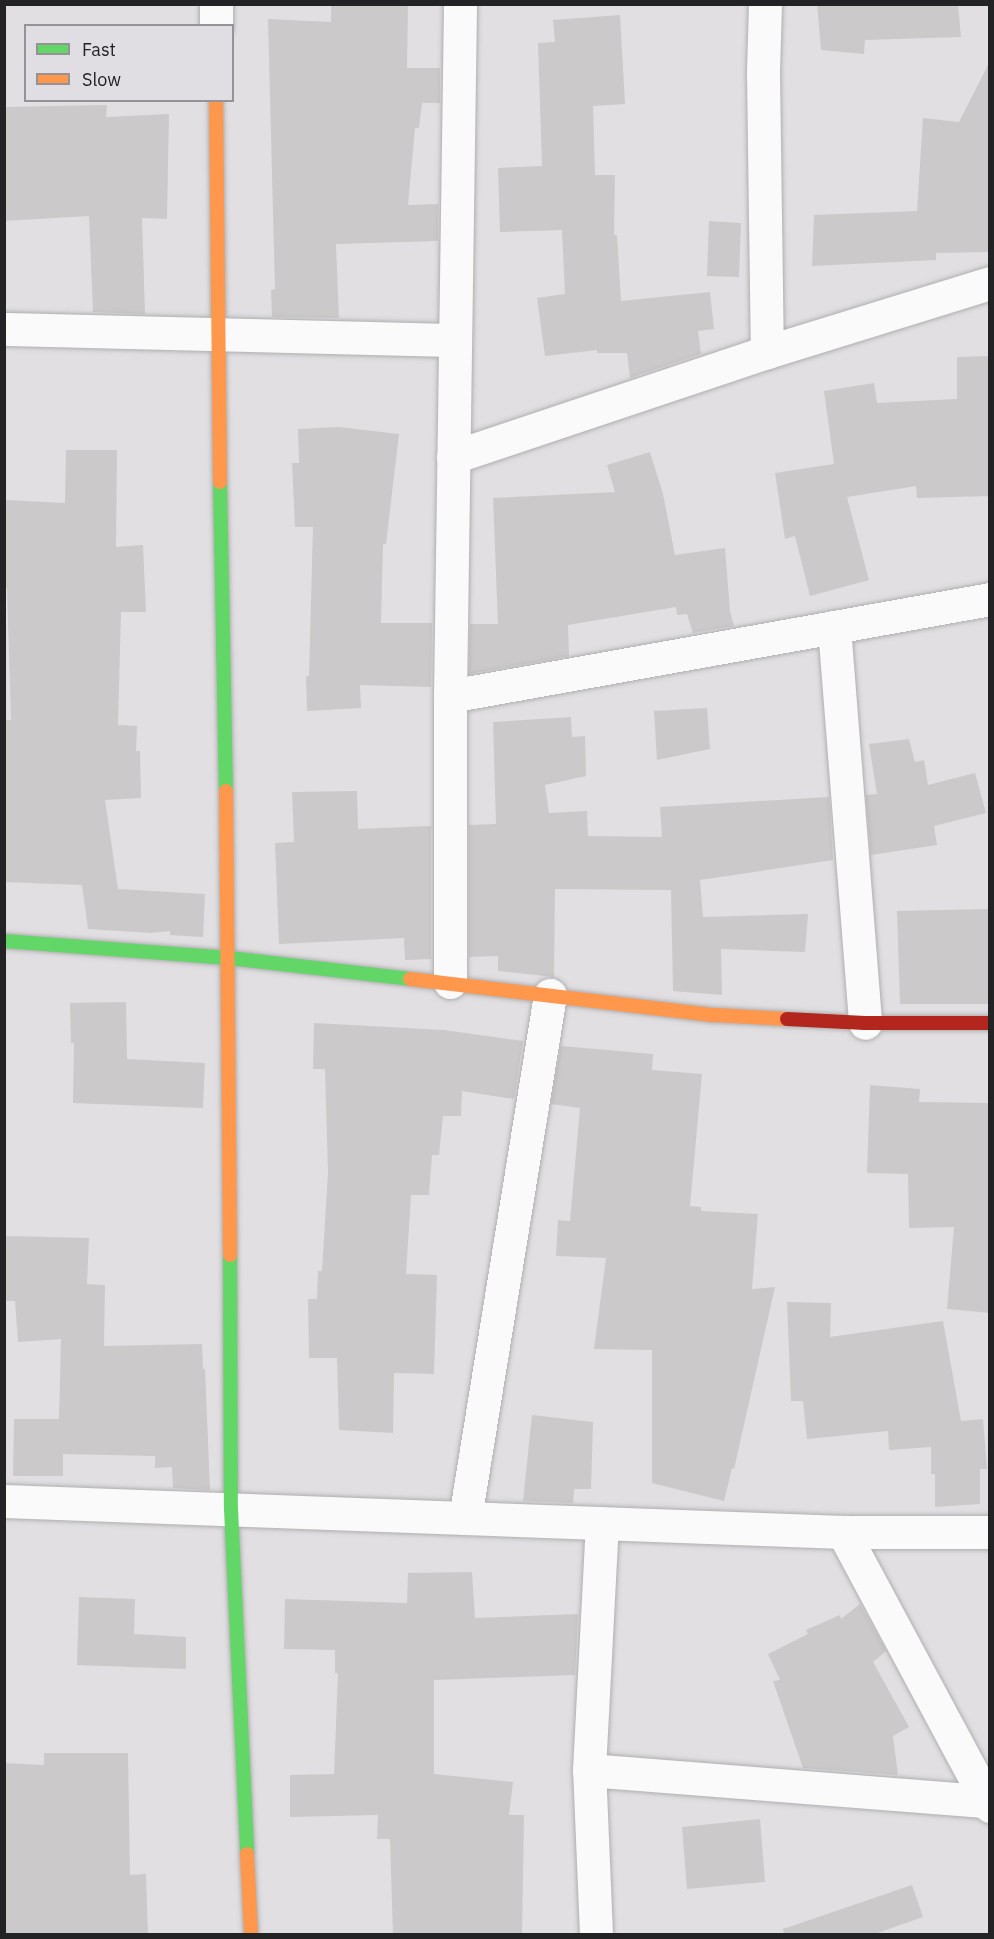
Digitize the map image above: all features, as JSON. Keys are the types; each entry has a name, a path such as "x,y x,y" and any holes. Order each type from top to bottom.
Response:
{"street":[{"path":"216,4 216,24"},
{"path":"450,982 450,696 460,4"},
{"path":"765,4 763,73 768,352"},
{"path":"216,102 217,336 228,957 231,1509 250,1935"},
{"path":"453,456 768,352 990,283"},
{"path":"4,329 217,336 455,340"},
{"path":"450,696 990,599"},
{"path":"834,627 865,1023"},
{"path":"4,941 228,957 714,1015 865,1023 990,1023"},
{"path":"465,1518 550,995"},
{"path":"4,1501 843,1532 990,1532"},
{"path":"596,1935 589,1770 602,1523"},
{"path":"843,1532 988,1804"},
{"path":"589,1770 988,1804"}],"building":[{"path":"331,4 408,4 407,68 440,68 440,103 422,103 419,128 415,128 408,205 438,204 438,241 336,244 339,318 272,317 271,290 275,289 268,19 331,22"},
{"path":"817,4 958,4 961,37 865,40 864,54 821,50"},
{"path":"620,15 625,104 593,106 595,175 615,175 614,235 617,235 621,301 710,292 714,329 698,331 701,354 630,378 627,353 597,353 597,350 545,356 537,298 565,294 562,230 500,232 498,168 542,166 538,43 555,42 553,20"},
{"path":"990,61 990,252 936,253 936,260 812,266 814,215 917,211 923,118 959,122"},
{"path":"107,105 106,117 169,114 167,219 142,218 145,314 93,312 89,216 4,221 4,107"},
{"path":"709,221 741,223 739,277 707,276"},
{"path":"990,356 990,496 917,498 916,486 847,497 869,580 810,596 795,536 785,539 775,473 834,464 824,391 874,383 877,403 957,399 957,357"},
{"path":"339,427 399,434 386,544 383,544 381,623 432,623 431,687 360,685 361,708 307,711 306,676 309,676 313,527 295,527 292,463 299,463 298,429"},
{"path":"66,450 117,450 116,547 143,545 146,612 121,612 118,725 137,726 136,751 140,751 141,798 105,800 118,889 205,894 203,937 170,935 170,931 151,933 88,929 82,885 4,882 4,720 11,720 7,588 4,588 6,500 65,503"},
{"path":"650,452 663,494 675,555 725,548 730,611 734,626 693,633 687,614 677,615 676,607 568,625 569,656 469,674 470,624 498,624 493,498 615,492 607,465"},
{"path":"707,708 710,749 657,760 654,711"},
{"path":"571,717 572,737 585,736 586,776 545,785 549,813 587,811 588,836 662,837 660,807 829,797 833,860 700,880 703,917 808,914 805,952 721,949 722,995 673,991 671,890 555,889 554,977 498,971 498,956 469,957 469,825 496,824 493,722"},
{"path":"909,739 915,762 924,760 928,785 975,773 986,813 934,826 937,845 871,855 866,795 877,794 869,744"},
{"path":"357,791 358,829 431,826 431,959 405,960 404,938 279,944 275,843 294,842 292,792"},
{"path":"990,909 990,1004 900,1004 897,911"},
{"path":"126,1002 127,1059 205,1063 203,1108 73,1103 74,1043 71,1043 70,1003"},
{"path":"314,1023 444,1030 523,1041 514,1099 462,1091 461,1116 443,1116 439,1155 432,1155 429,1195 411,1195 406,1274 437,1275 434,1374 394,1373 393,1433 339,1430 337,1358 309,1358 308,1299 317,1299 318,1271 322,1271 328,1173 325,1069 313,1069"},
{"path":"561,1046 653,1054 652,1070 702,1074 690,1206 701,1207 701,1211 758,1214 752,1289 775,1287 734,1469 732,1468 724,1501 652,1483 652,1350 594,1349 606,1258 556,1256 558,1220 570,1221 580,1108 551,1104"},
{"path":"870,1085 920,1089 919,1102 990,1103 990,1313 947,1309 954,1227 909,1228 908,1174 867,1173"},
{"path":"4,1236 89,1238 87,1284 105,1285 104,1346 202,1344 210,1490 173,1488 172,1467 155,1468 155,1456 63,1454 63,1476 13,1476 14,1419 59,1419 61,1339 18,1342 15,1301 4,1301"},
{"path":"787,1302 831,1303 830,1337 943,1321 961,1421 983,1419 987,1469 980,1469 980,1504 935,1507 935,1474 931,1474 931,1447 889,1450 888,1431 807,1439 803,1401 791,1401"},
{"path":"532,1415 593,1422 591,1489 574,1489 573,1503 523,1501"},
{"path":"472,1572 475,1618 578,1614 575,1675 434,1680 434,1774 513,1782 509,1815 524,1815 522,1935 393,1935 390,1839 377,1839 378,1815 290,1817 290,1775 334,1774 338,1673 335,1673 335,1650 284,1649 285,1599 407,1603 408,1573"},
{"path":"79,1597 135,1599 134,1634 186,1637 186,1669 77,1665"},
{"path":"860,1604 886,1651 873,1662 909,1727 893,1736 898,1775 803,1768 773,1681 780,1680 768,1654 808,1634 806,1630 840,1615 841,1619"},
{"path":"44,1753 128,1753 130,1875 146,1874 148,1935 4,1935 4,1763 44,1765"},
{"path":"760,1819 765,1882 687,1889 682,1827"},
{"path":"912,1885 923,1917 872,1935 784,1935 783,1929"}],"traffic: fast":[{"path":"220,482 226,791"},
{"path":"4,941 229,958 410,979"},
{"path":"230,1255 231,1509 247,1854"}],"traffic: slow":[{"path":"216,102 220,482"},
{"path":"226,791 230,1255"},
{"path":"410,979 714,1015 787,1019"},
{"path":"247,1854 251,1934"}],"traffic: jam":[{"path":"787,1019 865,1023 990,1023"}]}
